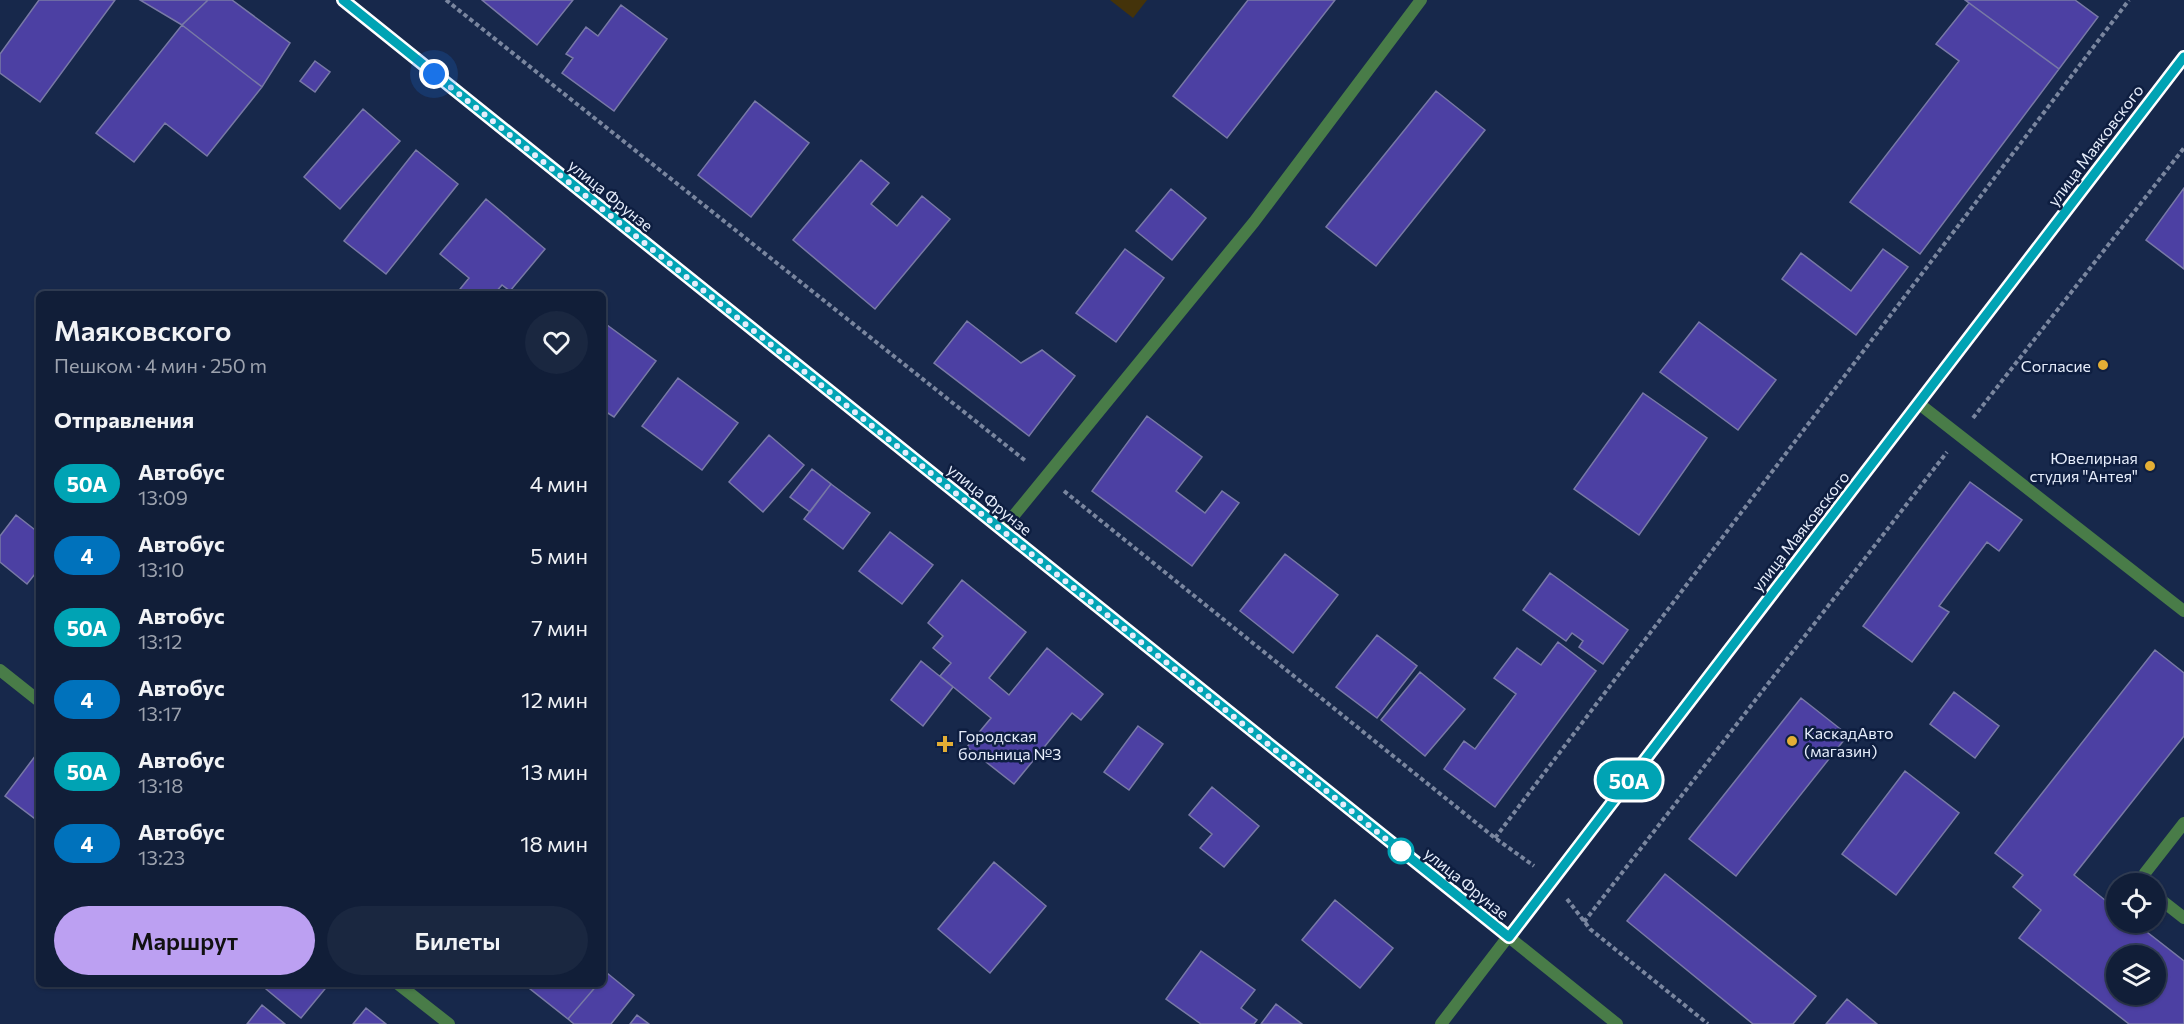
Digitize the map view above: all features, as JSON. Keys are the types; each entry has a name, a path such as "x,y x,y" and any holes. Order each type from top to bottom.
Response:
{"street":[{"name":"улица Фрунзе","path":"343,0 1617,1024"},
{"path":"1002,530 1254,222 1421,0"},
{"name":"улица Маяковского","path":"1440,1024 2184,57"},
{"path":"1918,403 2184,610"},
{"path":"0,670 36,699"},
{"path":"2145,873 2184,823"},
{"path":"2166,904 2184,918"},
{"path":"403,987 449,1024"}],"path":[{"path":"446,0 1046,477 1495,838 1553,880 1590,929 1708,1024"},
{"path":"1495,838 2129,0"},
{"path":"1584,922 2184,148"}],"shaded area":[{"path":"1110,0 1147,0 1133,18"}],"building":[{"path":"39,0 115,0 40,102 0,73 0,54"},
{"path":"140,0 208,0 182,25"},
{"path":"208,0 232,0 290,43 262,87 182,25"},
{"path":"482,0 573,0 537,45"},
{"path":"1248,0 1335,0 1227,138 1173,96"},
{"path":"1965,0 2075,0 2098,17 2059,69"},
{"path":"1969,3 2059,69 1920,254 1850,202 1959,61 1936,44"},
{"path":"621,5 667,39 614,111 562,73 573,58 566,54 586,27 598,36"},
{"path":"182,25 262,87 207,156 165,123 134,162 96,133"},
{"path":"315,61 330,72 315,92 300,81"},
{"path":"1436,91 1485,130 1376,266 1326,227"},
{"path":"755,101 809,143 751,217 698,175"},
{"path":"363,109 400,141 340,209 304,177"},
{"path":"416,150 458,184 386,274 344,241"},
{"path":"861,160 889,183 871,204 897,226 922,196 950,219 875,309 793,240"},
{"path":"2184,188 2184,269 2146,240"},
{"path":"1171,189 1206,218 1172,260 1136,231"},
{"path":"486,199 545,249 510,291 502,285 497,291 458,291 469,278 440,254"},
{"path":"1125,249 1164,278 1116,342 1076,313"},
{"path":"1883,249 1908,267 1856,335 1782,279 1801,253 1851,291"},
{"path":"967,321 1021,363 1042,350 1075,376 1029,436 934,363"},
{"path":"1699,322 1776,380 1738,430 1660,372"},
{"path":"606,324 656,361 614,417 606,412"},
{"path":"678,378 738,423 702,470 642,426"},
{"path":"1643,393 1707,438 1639,535 1574,489"},
{"path":"1147,416 1202,457 1176,491 1205,513 1222,491 1239,503 1192,566 1092,491"},
{"path":"769,435 804,465 763,512 729,482"},
{"path":"812,469 831,484 810,512 790,497"},
{"path":"1970,482 2022,520 1999,551 1987,542 1939,606 1949,612 1912,662 1863,626"},
{"path":"831,484 870,513 843,549 804,519"},
{"path":"16,515 36,531 36,573 27,584 0,562 0,536"},
{"path":"890,532 933,565 902,604 859,571"},
{"path":"1285,554 1338,595 1293,653 1240,611"},
{"path":"1550,573 1628,630 1603,664 1579,647 1583,641 1572,633 1566,641 1523,610"},
{"path":"962,580 1026,632 989,678 1009,695 1047,648 1103,694 1081,720 1072,713 1014,784 967,747 991,718 940,676 951,663 933,648 943,636 928,623"},
{"path":"1377,635 1417,666 1377,718 1336,687"},
{"path":"1558,642 1596,671 1495,807 1444,769 1464,741 1475,749 1516,694 1494,678 1517,648 1541,665"},
{"path":"2155,650 2184,673 2184,736 2074,875 2106,901 2106,933 2148,933 2163,945 2106,945 2106,1005 2166,1005 2166,947 2184,961 2184,1024 2129,1024 2019,938 2041,910 2013,887 2023,875 1995,853"},
{"path":"921,661 953,687 923,726 891,700"},
{"path":"1420,672 1465,709 1425,756 1381,720"},
{"path":"1954,692 1999,726 1975,758 1930,724"},
{"path":"1801,698 1848,735 1736,876 1689,839"},
{"path":"1138,726 1163,744 1129,790 1104,772"},
{"path":"36,755 36,819 5,796"},
{"path":"1905,771 1959,813 1896,895 1842,854"},
{"path":"1212,787 1259,826 1224,867 1200,848 1212,834 1189,815"},
{"path":"994,862 1046,906 990,973 938,929"},
{"path":"1665,874 1816,996 1793,1024 1753,1024 1627,921"},
{"path":"1335,900 1393,948 1360,988 1302,940"},
{"path":"1201,951 1255,990 1241,1008 1257,1020 1254,1024 1201,1024 1166,999"},
{"path":"606,974 634,995 611,1024 574,1024 568,1019 595,987 606,987"},
{"path":"264,987 327,987 301,1018"},
{"path":"530,987 595,987 568,1019"},
{"path":"1847,999 1877,1024 1826,1024"},
{"path":"1276,1004 1302,1024 1261,1024"},
{"path":"262,1005 285,1024 247,1024"},
{"path":"366,1008 386,1024 353,1024"},
{"path":"637,1015 649,1024 630,1024"}],"bus line":[{"name":"50А","path":"343,0 1509,937 2184,57"}],"place":[{"name":"Согласие","path":"2103,365"},
{"name":"Ювелирная студия \"Антея\"","path":"2150,466"},
{"name":"КаскадАвто (магазин)","path":"1792,741"},
{"name":"Городская больница №3","path":"945,744"}],"route":[{"path":"434,74 1401,851"}]}
